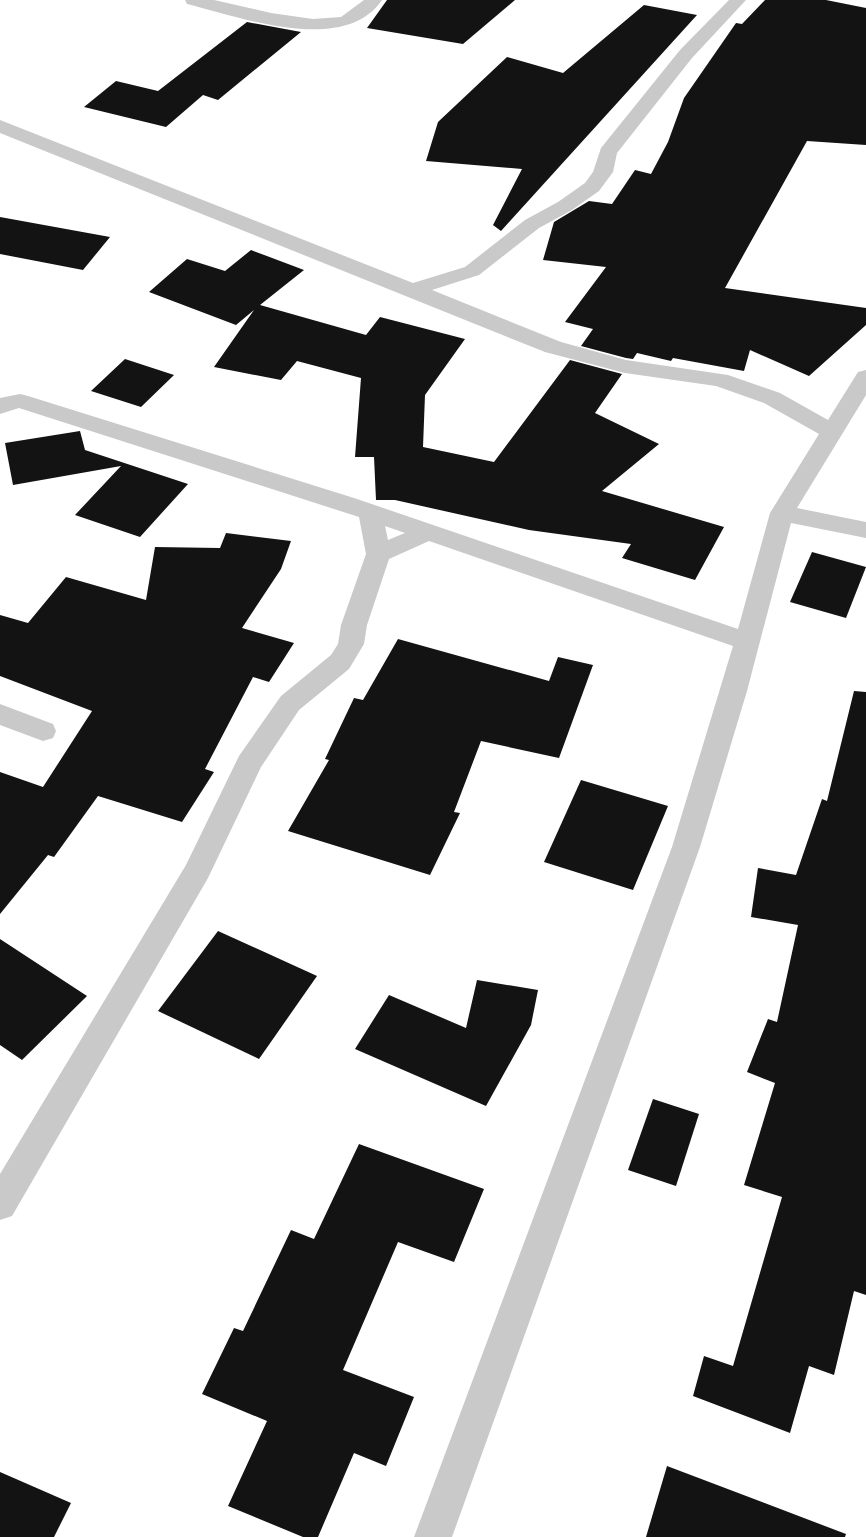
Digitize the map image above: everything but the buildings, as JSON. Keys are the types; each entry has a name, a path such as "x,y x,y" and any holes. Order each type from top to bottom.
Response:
{"street":[{"path":"194,0 274,18 318,25 344,22 374,0"},
{"path":"412,290 472,272 532,224 565,206 592,187 603,172 608,152 686,54 738,0"},
{"path":"0,126 553,348 625,366 720,380 772,398 832,432"},
{"path":"466,312 472,272"},
{"path":"433,1537 686,847 734,691 782,513 866,377"},
{"path":"0,407 10,402 20,401 370,512 746,641"},
{"path":"0,1205 198,870 250,763 290,703 340,662 351,644 354,625 378,554 370,512"},
{"path":"782,513 866,530"},
{"path":"378,554 428,532"},
{"path":"0,714 43,731"}]}
